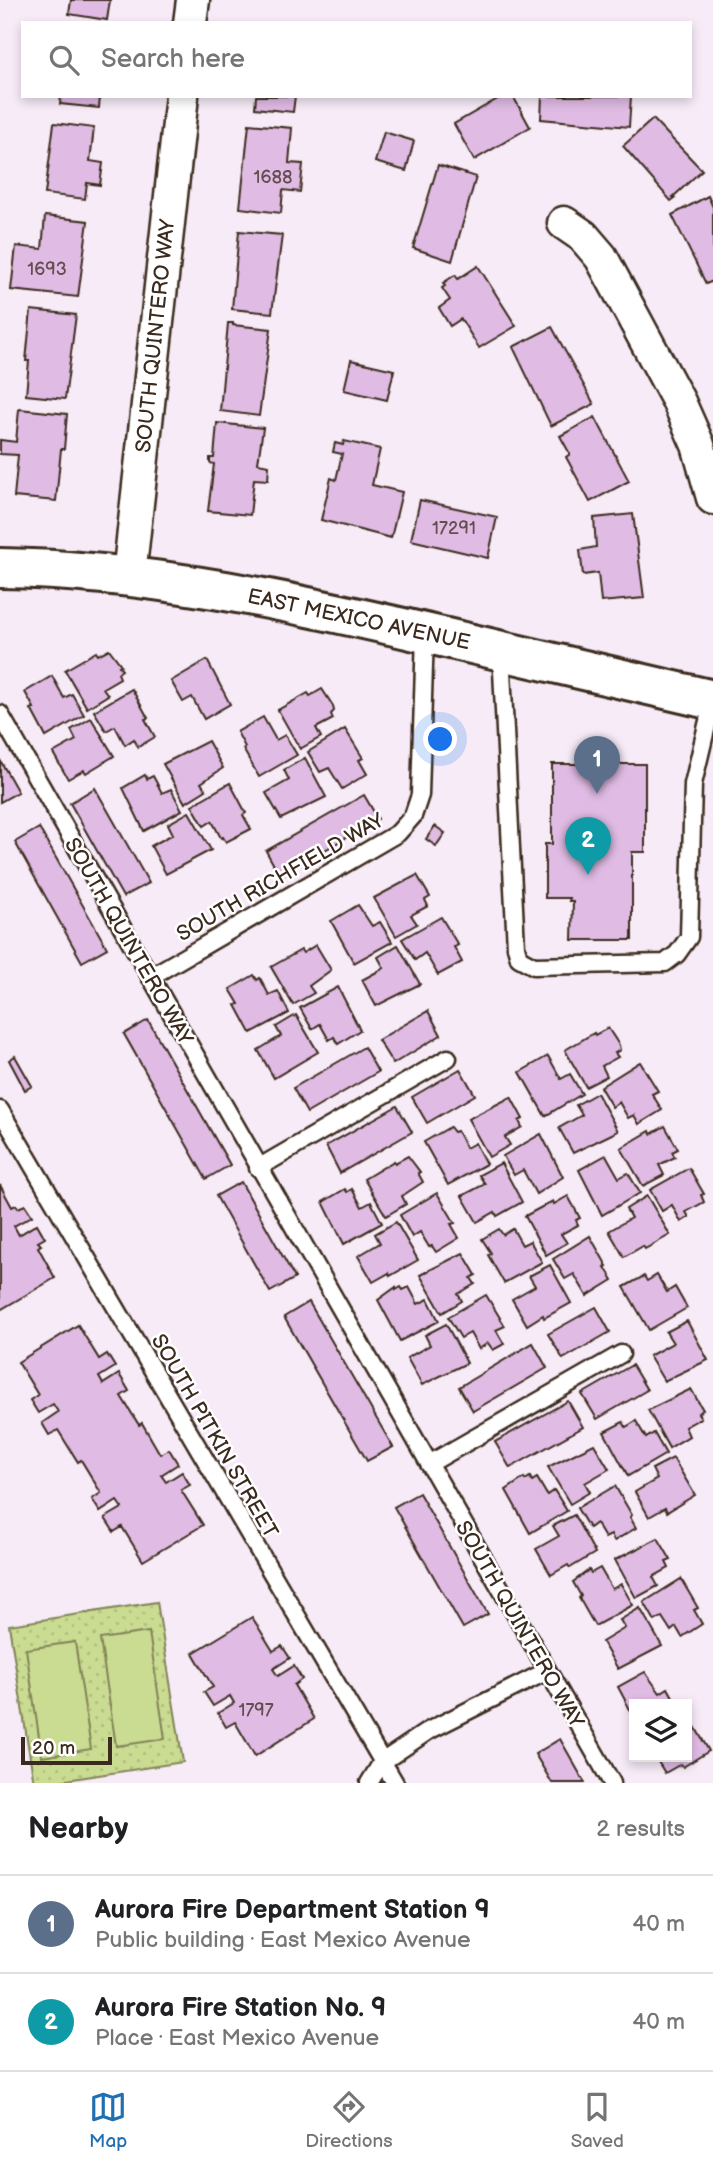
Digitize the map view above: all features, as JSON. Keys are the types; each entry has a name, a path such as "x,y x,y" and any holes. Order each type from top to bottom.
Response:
{"street":[{"path":"190,21 193,0"},
{"name":"SOUTH QUINTERO WAY","path":"129,576 182,98"},
{"path":"564,223 583,236 601,257 679,402 698,445 713,498"},
{"name":"EAST MEXICO AVENUE","path":"0,568 129,576 218,589 713,699"}],"lane":[{"name":"SOUTH RICHFIELD WAY","path":"150,977 398,833 413,816 421,796 425,633"},
{"path":"501,651 516,947 519,958 534,966 665,963 677,954 690,937 693,784 713,699"},
{"name":"SOUTH QUINTERO WAY","path":"0,714 612,1783"},
{"path":"258,1168 448,1058"},
{"name":"SOUTH PITKIN STREET","path":"0,1110 395,1783"},
{"path":"429,1464 621,1354"},
{"path":"369,1783 382,1762 428,1731 547,1671"}],"green space":[{"path":"157,1602 183,1762 34,1783 9,1625"},
{"path":"149,1632 165,1739 116,1746 100,1639"},
{"path":"75,1642 91,1749 42,1757 26,1649"}],"building":[{"path":"71,0 110,0 107,20 69,14"},
{"path":"61,98 100,98 99,108 60,104"},
{"path":"256,98 295,98 293,112 255,108"},
{"path":"500,98 514,98 530,127 474,160 454,124"},
{"path":"542,98 631,98 629,127 541,119"},
{"path":"653,119 702,170 671,201 623,146"},
{"path":"54,123 94,128 90,161 103,163 100,185 87,183 85,199 45,194"},
{"path":"249,124 292,128 289,163 303,164 300,192 283,190 281,213 240,208"},
{"path":"384,132 414,141 406,171 375,162"},
{"path":"438,165 476,177 452,261 413,248"},
{"path":"708,196 713,207 713,281 706,284 672,215"},
{"path":"45,216 88,221 78,297 11,290 16,246 42,249"},
{"path":"239,231 282,235 272,313 232,309"},
{"path":"478,266 516,326 479,348 461,319 450,326 439,308 450,300 442,288 445,286 443,283 455,275 458,279"},
{"path":"31,310 76,315 65,399 26,395"},
{"path":"228,323 271,329 259,416 220,411"},
{"path":"552,327 594,404 551,426 513,347"},
{"path":"351,360 394,370 387,400 344,390"},
{"path":"19,409 67,414 56,501 14,497 18,455 0,454 0,440 16,442"},
{"path":"595,417 629,481 590,502 566,457 570,454 560,436"},
{"path":"217,423 263,428 258,463 269,465 268,480 254,479 250,515 208,511 214,464 210,463 210,458 214,458"},
{"path":"344,441 380,449 372,485 402,492 391,538 321,520 331,478 336,480 342,454 333,452 335,443 343,445"},
{"path":"420,500 497,517 488,558 411,540"},
{"path":"633,514 644,598 601,602 598,573 583,575 580,550 596,547 594,518"},
{"path":"109,649 121,665 119,666 122,670 118,673 120,678 103,688 108,695 87,708 65,670 96,652 98,655"},
{"path":"207,660 230,704 204,719 192,697 183,702 171,681"},
{"path":"52,676 64,698 72,694 84,715 46,737 25,692"},
{"path":"132,689 155,737 138,747 134,739 125,745 115,726 106,731 94,711"},
{"path":"322,689 333,706 333,719 316,728 321,737 300,749 278,710 308,693 310,696"},
{"path":"263,717 276,740 285,735 297,755 259,777 237,732"},
{"path":"91,718 114,756 86,773 84,770 68,779 53,753 76,740 71,730"},
{"path":"345,729 363,758 359,760 367,774 342,789 329,768 320,772 308,752"},
{"path":"208,741 223,768 201,783 206,790 185,803 163,764"},
{"path":"305,758 326,797 281,819 266,793 289,780 284,770"},
{"path":"0,760 18,792 0,802"},
{"path":"552,764 645,764 645,852 632,852 632,940 572,940 573,901 569,901 570,898 545,898 545,844 552,844"},
{"path":"145,775 147,779 153,776 162,793 171,789 182,810 144,831 123,788"},
{"path":"230,783 251,829 226,842 212,821 204,826 192,805"},
{"path":"95,788 149,883 123,897 70,803"},
{"path":"364,795 378,819 280,876 266,851"},
{"path":"189,812 211,850 166,874 151,846 173,834 168,824"},
{"path":"435,826 445,833 436,846 426,839"},
{"path":"39,828 107,948 82,962 15,842"},
{"path":"417,875 430,897 425,900 428,906 411,915 417,924 396,936 374,898"},
{"path":"358,905 372,926 380,922 392,942 354,963 331,921"},
{"path":"441,917 458,945 454,947 462,962 438,975 425,953 415,960 402,939"},
{"path":"316,945 331,970 309,986 314,993 293,1005 271,967"},
{"path":"398,945 420,984 376,1006 362,980 384,968 378,957"},
{"path":"254,975 257,980 260,978 269,995 278,991 289,1013 251,1033 230,989"},
{"path":"338,987 360,1030 338,1044 334,1037 329,1040 320,1024 312,1029 300,1008"},
{"path":"428,1011 441,1035 393,1064 378,1040"},
{"path":"296,1015 318,1052 274,1078 258,1050 281,1036 276,1027"},
{"path":"148,1020 230,1165 206,1179 124,1034"},
{"path":"608,1028 619,1045 620,1050 615,1053 618,1057 602,1066 607,1076 586,1087 565,1050"},
{"path":"364,1047 378,1072 307,1113 293,1088"},
{"path":"15,1056 32,1086 25,1090 9,1060"},
{"path":"548,1056 561,1079 570,1074 582,1094 545,1116 520,1072"},
{"path":"640,1062 658,1091 652,1094 662,1110 639,1124 634,1115 628,1118 619,1102 612,1107 600,1087"},
{"path":"460,1069 475,1095 427,1123 412,1097"},
{"path":"597,1093 618,1131 573,1153 559,1128 582,1115 576,1105"},
{"path":"511,1097 523,1119 519,1121 522,1127 505,1137 510,1145 489,1157 468,1119"},
{"path":"397,1106 412,1132 340,1173 326,1146"},
{"path":"665,1126 678,1149 672,1152 675,1157 659,1165 664,1175 643,1186 621,1148 650,1131 651,1134"},
{"path":"450,1127 454,1132 457,1131 466,1148 475,1143 486,1164 448,1185 424,1142"},
{"path":"541,1134 563,1177 536,1194 523,1170 514,1175 503,1156"},
{"path":"606,1155 619,1178 628,1173 640,1193 602,1215 579,1170"},
{"path":"408,1156 420,1172 418,1173 423,1182 402,1196 406,1204 386,1216 364,1179"},
{"path":"501,1163 522,1202 497,1216 495,1212 477,1222 462,1196 485,1184 479,1175"},
{"path":"689,1168 704,1194 701,1195 704,1202 686,1212 689,1217 681,1222 672,1205 662,1211 650,1190"},
{"path":"241,1182 295,1278 270,1292 216,1196"},
{"path":"0,1185 12,1207 25,1205 32,1216 14,1226 19,1235 37,1224 45,1238 38,1242 41,1245 38,1247 55,1278 0,1310"},
{"path":"345,1189 347,1192 352,1189 362,1207 371,1202 382,1223 344,1244 323,1202"},
{"path":"437,1193 455,1223 451,1224 459,1238 436,1252 432,1246 429,1247 420,1232 412,1237 400,1215"},
{"path":"568,1196 580,1218 576,1220 578,1225 561,1234 567,1243 546,1255 525,1216"},
{"path":"647,1196 670,1235 624,1257 609,1231 631,1218 626,1209"},
{"path":"396,1222 418,1260 373,1282 358,1256 380,1243 375,1234"},
{"path":"499,1229 503,1235 513,1229 522,1245 530,1241 542,1262 504,1283 482,1239"},
{"path":"590,1236 613,1280 587,1296 574,1274 565,1279 553,1259"},
{"path":"463,1253 476,1275 471,1278 475,1284 458,1294 462,1301 442,1313 420,1275"},
{"path":"550,1265 571,1303 527,1325 512,1299 535,1286 529,1276"},
{"path":"657,1275 667,1292 675,1287 687,1308 649,1330 624,1287 644,1276 647,1281"},
{"path":"396,1287 396,1290 401,1287 403,1290 409,1287 418,1304 428,1299 439,1321 400,1341 378,1300"},
{"path":"486,1295 505,1326 496,1330 504,1344 493,1350 488,1343 479,1349 470,1333 461,1338 448,1317"},
{"path":"309,1302 393,1447 367,1461 284,1317"},
{"path":"596,1307 610,1332 563,1359 548,1334"},
{"path":"687,1321 708,1360 664,1381 649,1356 673,1343 666,1332"},
{"path":"446,1324 467,1363 422,1385 407,1358 430,1345 425,1335"},
{"path":"78,1325 99,1359 107,1354 115,1367 99,1377 103,1384 119,1374 129,1391 121,1396 139,1425 142,1423 160,1454 169,1449 178,1464 161,1475 166,1482 182,1472 190,1485 181,1490 203,1525 143,1561 122,1527 114,1532 105,1518 122,1508 117,1501 100,1512 92,1499 101,1493 81,1460 78,1462 58,1430 49,1435 42,1423 58,1412 53,1404 38,1413 30,1400 38,1395 18,1362"},
{"path":"533,1343 547,1368 473,1411 459,1387"},
{"path":"632,1365 647,1390 597,1419 582,1394"},
{"path":"691,1389 703,1410 698,1413 701,1418 685,1427 689,1436 669,1448 648,1410"},
{"path":"568,1401 583,1427 510,1468 495,1442"},
{"path":"636,1421 646,1438 654,1433 666,1454 628,1476 604,1432 623,1422 626,1427"},
{"path":"594,1444 609,1469 585,1483 590,1492 570,1504 548,1467"},
{"path":"673,1458 695,1495 667,1512 665,1508 649,1517 635,1492 657,1479 652,1469"},
{"path":"530,1477 532,1481 537,1478 547,1495 554,1490 567,1511 530,1533 506,1490"},
{"path":"615,1486 632,1515 630,1517 636,1528 614,1541 611,1535 605,1538 596,1523 589,1528 577,1508"},
{"path":"419,1493 488,1614 463,1628 394,1507"},
{"path":"574,1515 595,1553 570,1568 568,1565 551,1575 536,1549 559,1536 553,1526"},
{"path":"658,1538 671,1560 666,1562 669,1568 653,1577 658,1586 636,1598 615,1560"},
{"path":"600,1568 612,1589 621,1584 633,1605 595,1626 573,1582 589,1570 591,1573"},
{"path":"681,1579 698,1608 694,1610 702,1624 682,1637 676,1627 671,1631 662,1617 655,1621 644,1602"},
{"path":"640,1608 662,1646 618,1669 602,1642 625,1628 620,1620"},
{"path":"252,1617 273,1651 282,1646 290,1658 273,1669 278,1676 294,1666 302,1679 294,1685 314,1719 255,1756 235,1722 226,1727 218,1713 234,1703 230,1696 213,1706 204,1692 213,1687 193,1653"},
{"path":"645,1672 660,1693 668,1688 674,1699 629,1699 629,1708 618,1687"},
{"path":"692,1722 709,1751 692,1761"},
{"path":"560,1739 585,1783 552,1783 535,1754"},
{"path":"658,1762 691,1762 683,1767 681,1764 665,1773"}],"place":[{"name":"Aurora Fire Department Station 9","path":"597,794"},
{"name":"Aurora Fire Station No. 9","path":"588,875"}]}
